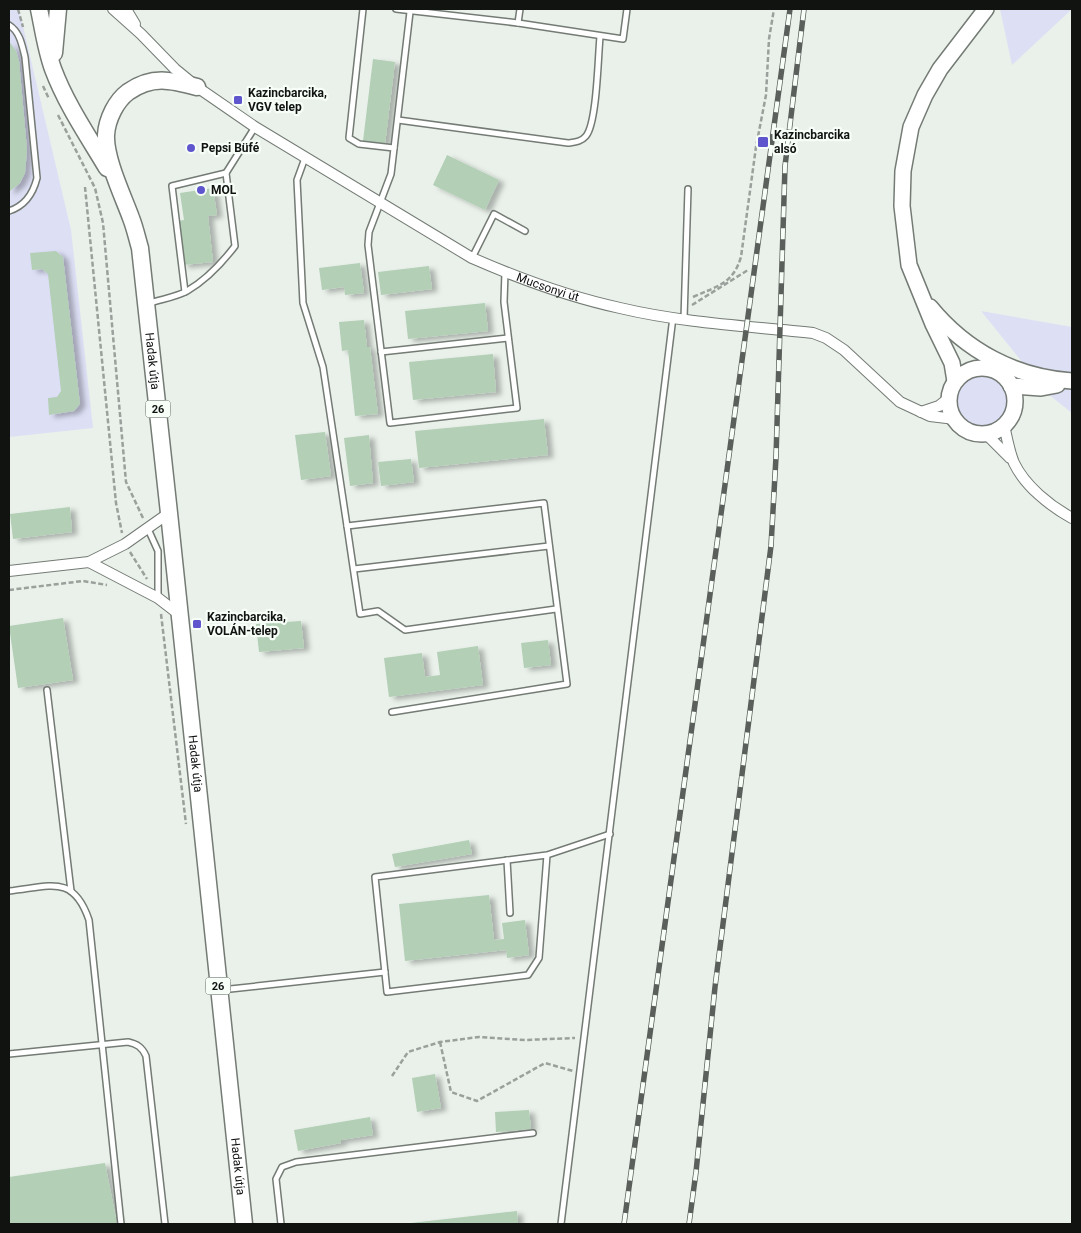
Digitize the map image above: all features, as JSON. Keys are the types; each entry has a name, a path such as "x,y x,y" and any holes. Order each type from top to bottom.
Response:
{"main road":[{"name":"26","path":"38,9 52,68 73,110 119,187 132,221 140,248 147,304"},
{"path":"52,68 58,9"},
{"path":"946,349 962,364 992,370 1006,379 1011,386 1015,401 1013,412 1004,425 985,433 975,433 965,429 955,419 950,410 949,398 955,381 955,372 909,265 902,206 903,171 912,127 925,95 940,69 986,9"},
{"path":"119,187 108,152 106,134 110,116 117,103 136,87 146,82 167,80 197,87"},
{"path":"920,293 943,322 970,345 984,354 1005,365 1041,378 1072,381"},
{"name":"Hadak útja","path":"147,304 244,1224"},
{"path":"955,381 964,373 975,368"},
{"path":"1015,401 1041,388 1072,381"},
{"path":"1011,386 1041,388"}],"street":[{"path":"113,9 141,34"},
{"path":"126,9 141,34"},
{"name":"Mucsonyi út","path":"141,34 171,65 197,87 255,127 472,258 505,272 622,309 813,333 826,338 844,350 900,402 930,416 955,419"},
{"path":"920,412 939,406 949,398"},
{"path":"1004,425 1014,463"},
{"path":"985,433 997,443 1031,486 1058,510 1072,518"},
{"path":"9,572 89,562 125,544 169,513"},
{"path":"89,562 158,598 180,615"}],"lane":[{"path":"364,9 349,138 359,144 394,148"},
{"path":"396,9 518,23 623,38 627,9"},
{"path":"518,23 520,9"},
{"path":"410,12 391,174 369,232 368,245 390,423 517,408 504,302 505,272"},
{"path":"9,25 15,29 25,57 37,178 30,197 16,209 9,211"},
{"path":"398,120 568,143 576,142 587,135 592,121 600,36"},
{"path":"147,304 185,292 213,271 235,246 226,173 255,127"},
{"path":"305,158 297,180 303,303 323,367 360,614 378,611 405,630 556,609"},
{"path":"185,292 172,186 226,173"},
{"path":"561,1224 610,834 680,316 685,300 688,189"},
{"path":"472,258 494,214 525,231"},
{"path":"381,352 508,338"},
{"path":"347,526 544,503 567,684 392,712"},
{"path":"147,528 158,551 158,598"},
{"path":"354,569 549,546"},
{"path":"47,690 71,891"},
{"path":"548,855 539,958 528,975 387,992 375,877 548,855 610,834"},
{"path":"507,860 510,912"},
{"path":"9,891 59,886 78,896 84,906 88,920 121,1224"},
{"path":"218,990 385,972"},
{"path":"9,1054 128,1042 141,1047 146,1056 165,1224"},
{"path":"281,1224 276,1179 282,1167 296,1162 533,1132"}],"path":[{"path":"685,300 730,278 739,262 756,147 766,95 769,39 774,9"},
{"path":"81,159 96,188 103,223 126,482 147,528"},
{"path":"85,187 116,503 120,527 125,544 158,598"},
{"path":"680,316 748,270"},
{"path":"9,590 83,582 112,587"},
{"path":"392,1076 408,1052 440,1042 479,1037 524,1040 584,1038"},
{"path":"440,1042 451,1092 476,1101 545,1063 580,1073"}],"shaded area":[{"path":"9,9 18,9 21,18 71,230 93,428 9,437"},
{"path":"1000,9 1072,9 1012,65"},
{"path":"981,311 1072,327 1072,413 1048,394"},
{"path":"982,370 994,372 1004,379 1011,389 1013,401 1011,413 1004,423 994,430 982,432 970,430 960,423 953,413 951,401 953,389 960,379 970,372"}],"building":[{"path":"9,41 16,51 19,61 27,150 25,173 20,183 9,192"},
{"path":"373,59 395,62 385,144 363,141"},
{"path":"447,155 499,180 485,210 433,185"},
{"path":"213,188 217,215 208,216 213,262 183,265 178,221 184,220 180,193"},
{"path":"56,251 63,257 80,404 74,411 49,415 48,398 57,397 61,391 48,274 42,269 32,270 30,253"},
{"path":"360,263 364,293 345,295 344,287 322,290 319,268"},
{"path":"429,266 432,289 381,295 378,272"},
{"path":"485,303 488,331 408,339 405,311"},
{"path":"364,320 367,347 370,347 378,414 355,416 348,350 342,351 339,322"},
{"path":"493,354 496,392 413,400 409,362"},
{"path":"544,419 548,455 419,468 415,431"},
{"path":"325,432 331,476 301,480 295,435"},
{"path":"369,435 373,483 350,486 344,438"},
{"path":"411,459 414,482 381,486 378,462"},
{"path":"70,507 72,532 13,539 10,514"},
{"path":"63,618 73,680 18,688 9,626"},
{"path":"301,621 304,648 259,652 256,624"},
{"path":"548,640 551,665 524,668 521,643"},
{"path":"478,646 483,685 389,697 384,658 422,653 425,677 440,675 437,652"},
{"path":"469,840 472,854 395,867 392,854"},
{"path":"489,895 494,940 504,939 502,923 525,920 529,955 507,958 506,950 405,961 399,904"},
{"path":"435,1074 441,1108 417,1112 412,1078"},
{"path":"529,1110 531,1129 496,1132 495,1112"},
{"path":"370,1117 373,1135 341,1140 341,1143 298,1151 294,1130"},
{"path":"105,1163 117,1224 9,1224 9,1177"},
{"path":"517,1211 518,1224 411,1224 411,1223"}],"railway":[{"path":"624,1224 790,9"},
{"path":"689,1224 715,987 771,546 776,457 785,166 804,9"}],"place":[{"name":"Kazincbarcika, VGV telep","path":"238,100"},
{"name":"Kazincbarcika alsó","path":"763,142"},
{"name":"Pepsi Büfé","path":"191,148"},
{"name":"MOL","path":"201,190"},
{"name":"Kazincbarcika, VOLÁN-telep","path":"197,624"}]}
